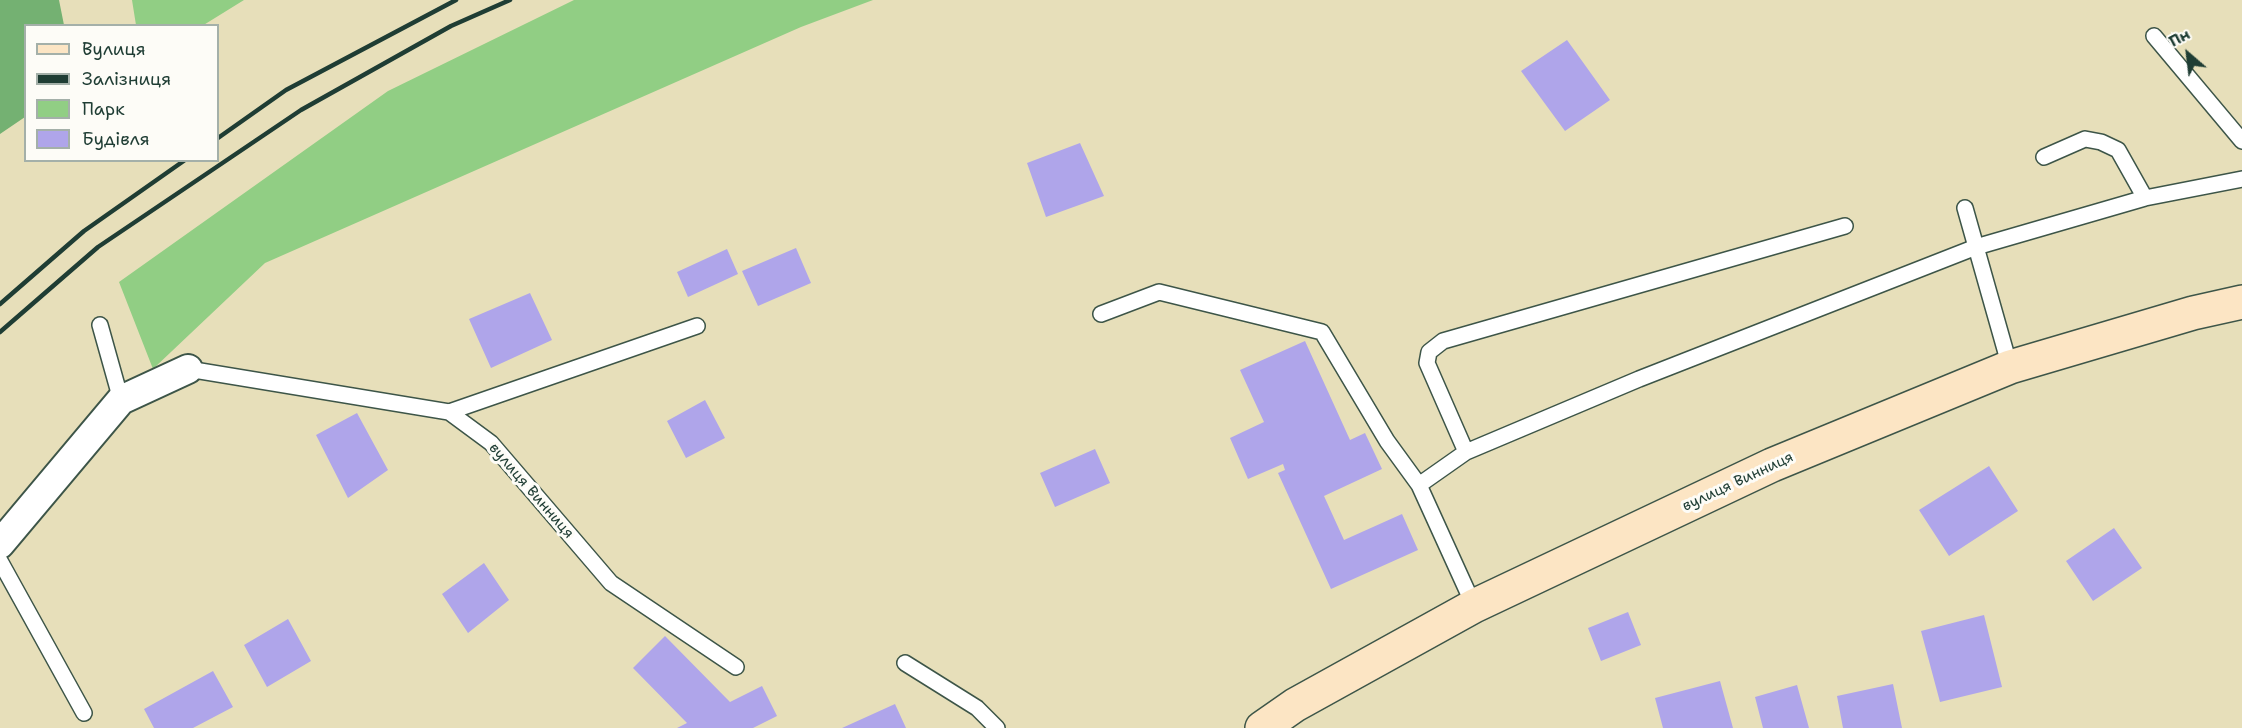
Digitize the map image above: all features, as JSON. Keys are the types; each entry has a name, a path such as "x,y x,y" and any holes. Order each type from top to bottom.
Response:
{"main road":[{"name":"вулиця Винниця","path":"1262,728 1295,705 1474,606 1773,465 2010,367 2193,313 2242,302"}],"street":[{"name":"вулиця Винниця","path":"0,544 121,400 188,369"}],"lane":[{"path":"2154,36 2242,141"},
{"path":"2044,157 2085,139 2101,142 2118,150 2145,198"},
{"path":"1419,485 1466,452 1639,379 1976,247 2145,198 2242,179"},
{"path":"1965,208 2010,367"},
{"path":"1466,452 1428,363 1429,352 1443,341 1845,226"},
{"path":"1101,314 1159,292 1322,332 1387,441 1419,485 1474,606"},
{"path":"100,325 121,400"},
{"path":"449,412 697,326"},
{"name":"вулиця Винниця","path":"188,369 449,412 491,443 611,583 736,667"},
{"path":"0,561 84,714"},
{"path":"905,663 977,708 997,728"}],"green space":[{"path":"0,0 59,0 64,24 24,24 24,118 0,134"},
{"path":"132,0 244,0 205,24 136,24"},
{"path":"574,0 873,0 801,27 265,263 153,369 119,282 388,91"}],"building":[{"path":"1567,40 1610,100 1565,131 1521,71"},
{"path":"1080,143 1104,196 1046,217 1027,163"},
{"path":"796,248 811,283 758,306 742,271"},
{"path":"727,249 738,274 688,297 677,272"},
{"path":"530,293 552,340 491,368 469,319"},
{"path":"1305,341 1350,440 1365,433 1382,469 1324,496 1344,540 1402,514 1418,550 1331,589 1278,473 1285,470 1283,464 1248,479 1230,438 1264,422 1240,370"},
{"path":"705,400 725,438 686,458 667,421"},
{"path":"357,413 388,470 348,498 316,435"},
{"path":"1095,449 1110,483 1055,507 1040,473"},
{"path":"1989,466 2018,511 1949,556 1919,510"},
{"path":"2114,528 2142,568 2093,601 2066,561"},
{"path":"484,563 509,600 468,633 442,594"},
{"path":"1628,612 1641,645 1601,661 1588,628"},
{"path":"1984,615 2002,687 1940,702 1921,631"},
{"path":"288,619 311,661 267,687 244,645"},
{"path":"665,636 730,702 762,686 777,716 753,728 677,728 687,723 633,668"},
{"path":"213,671 233,707 193,728 154,728 144,709"},
{"path":"1720,681 1733,728 1663,728 1655,698"},
{"path":"1893,684 1902,728 1843,728 1837,696"},
{"path":"1797,685 1809,728 1763,728 1755,697"},
{"path":"895,704 906,728 842,728"}],"railway":[{"path":"219,137 286,90 456,0"},
{"path":"0,332 98,247 301,110 451,26 510,0"},
{"path":"0,304 84,231 182,162"}]}
